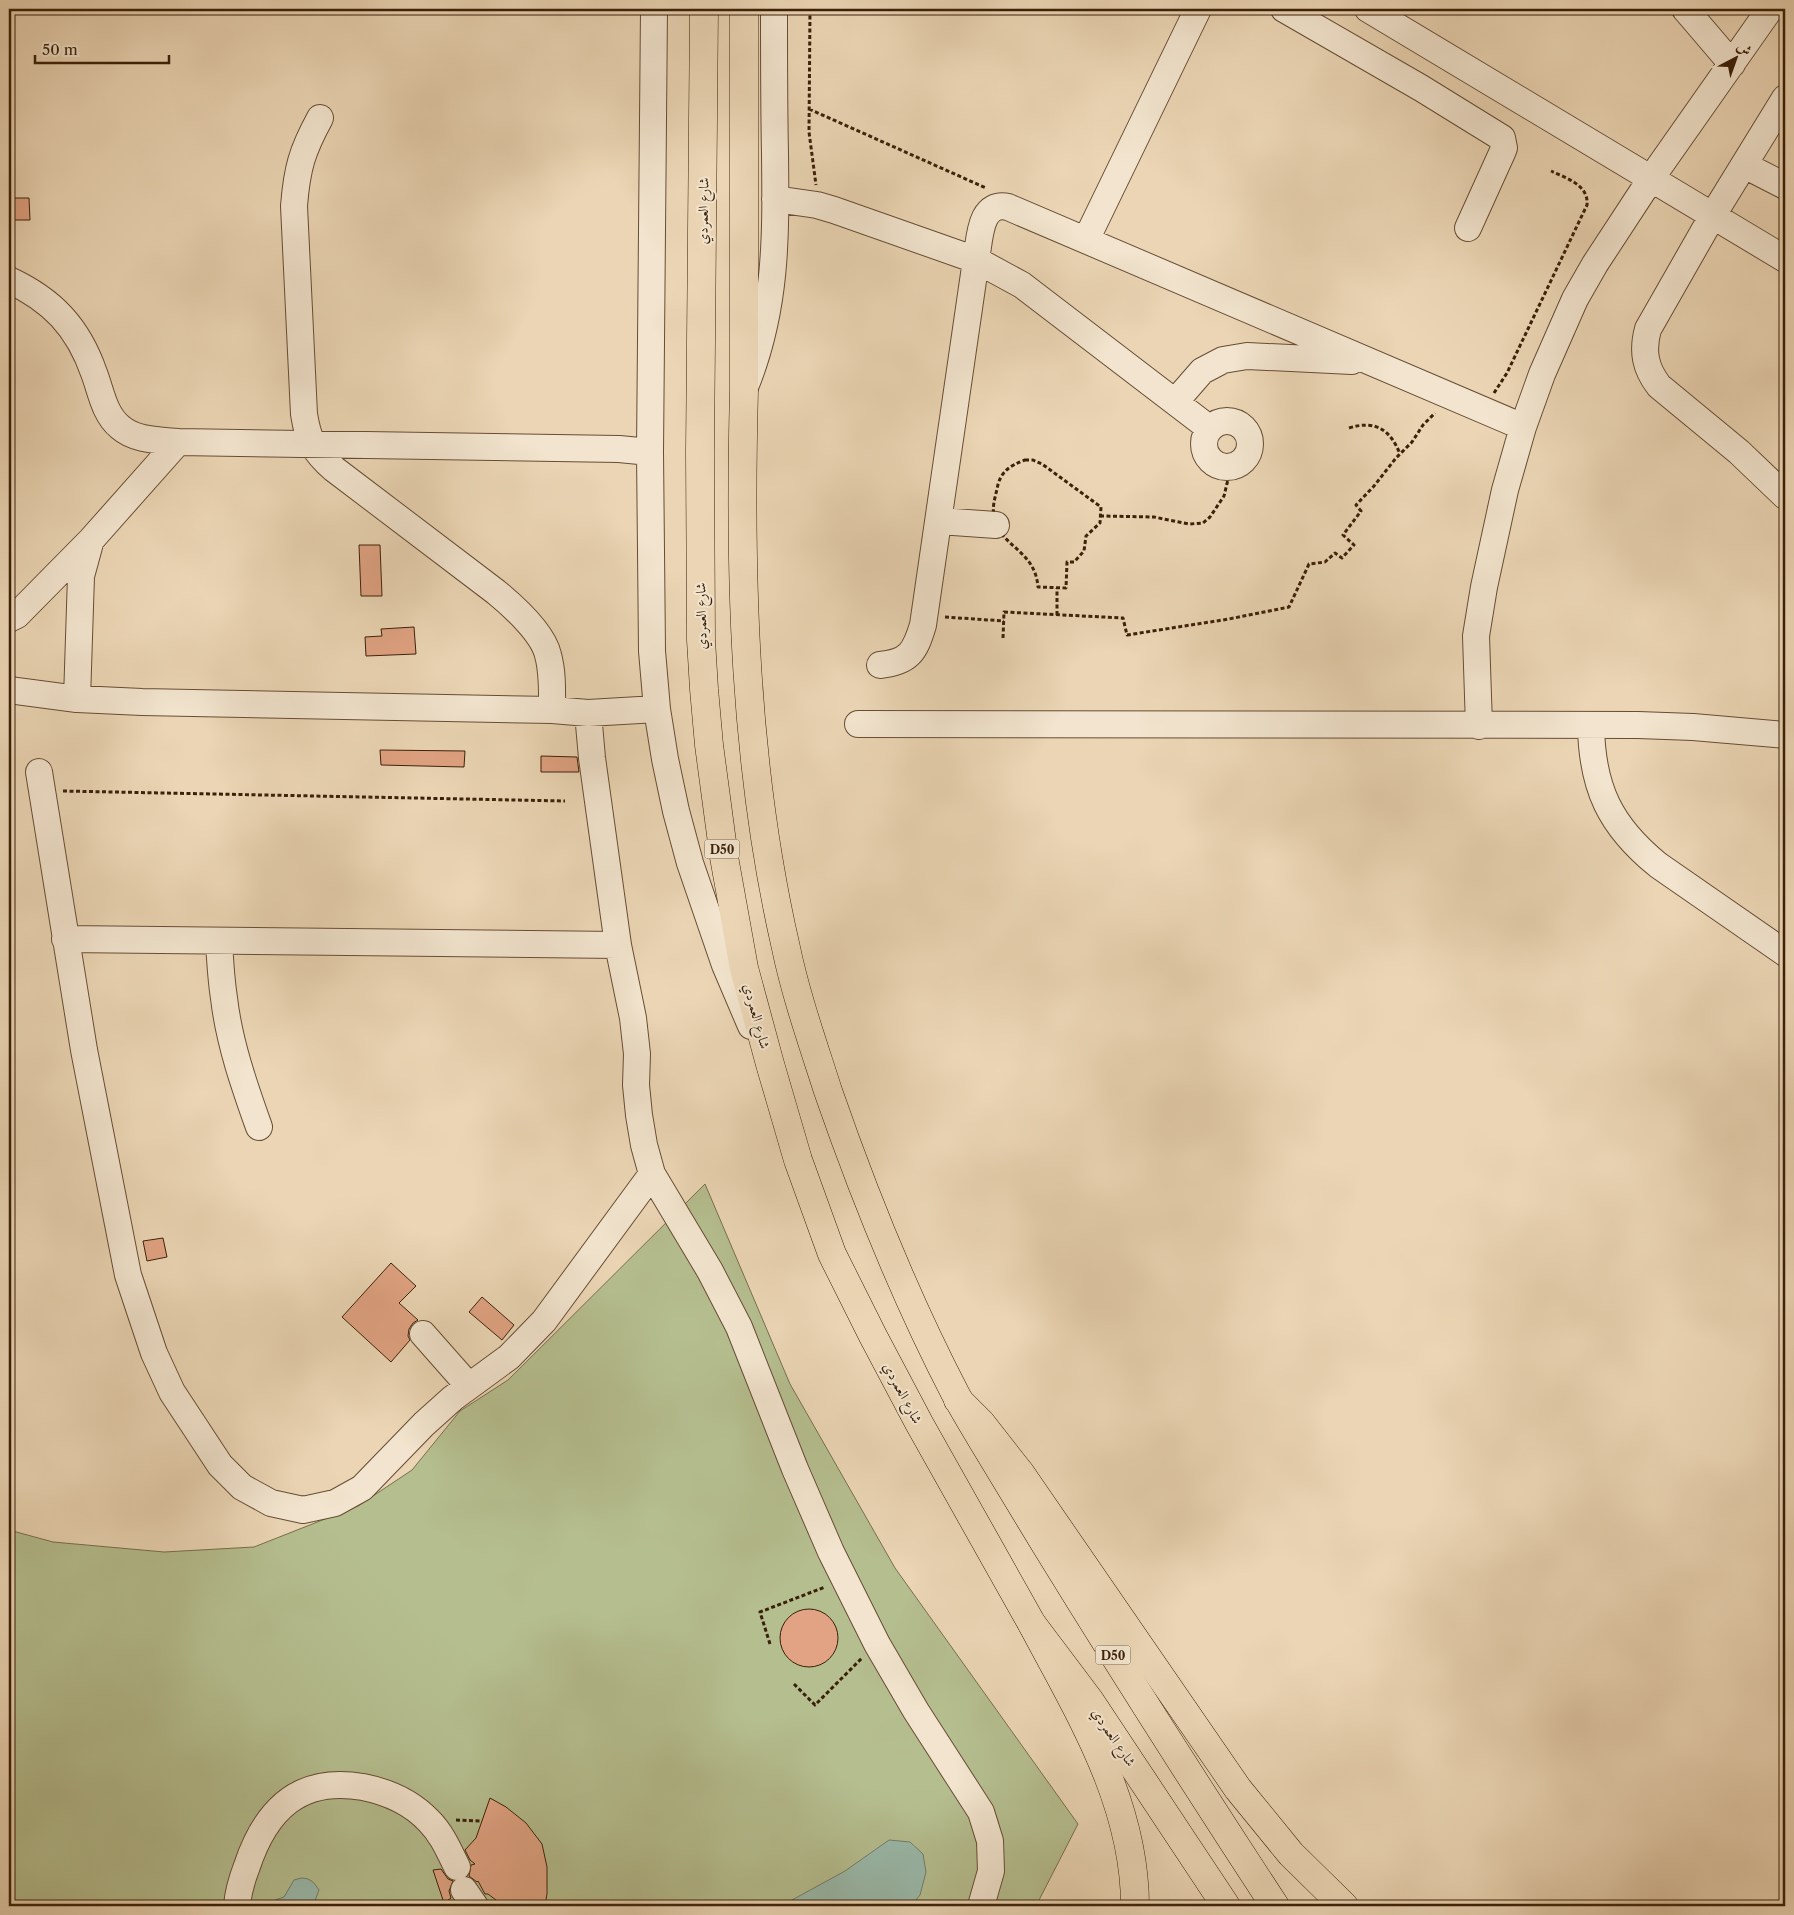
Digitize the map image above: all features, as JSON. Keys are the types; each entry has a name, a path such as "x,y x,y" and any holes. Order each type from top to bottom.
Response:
{"main road":[{"name":"شارع العمردي","path":"704,9 700,453 701,640 704,689 715,801 725,866 744,968 770,1064 798,1160 832,1254 915,1415 1032,1624 1063,1663 1101,1717 1226,1906"},
{"name":"D50","path":"744,9 744,390 742,450 747,675 763,826 775,899 787,954 844,1136 878,1226 916,1314 958,1400 1109,1648 1275,1906"},
{"path":"958,1400 992,1435 1022,1474 1243,1796 1291,1854 1344,1906"},
{"path":"1032,1624 1095,1744 1111,1780 1123,1818 1131,1857 1135,1906"}],"street":[{"path":"654,9 650,452 652,651 657,709 672,794 690,864 725,965 746,1016 770,1064"},
{"path":"744,390 760,346 770,299 773,268 775,199 774,9"},
{"path":"1086,240 1198,9"},
{"path":"1284,9 1502,138 1504,148 1468,228"},
{"path":"1368,9 1785,259"},
{"path":"1685,9 1732,64"},
{"path":"1479,726 1476,636 1493,538 1523,427 1542,374 1575,299 1595,264 1652,178 1770,9"},
{"path":"1785,98 1713,215 1648,329 1644,353 1646,365 1659,386 1739,452 1785,496"},
{"path":"320,118 303,153 297,175 294,206 304,414 311,444 320,458 517,610 534,630 548,654 552,710"},
{"path":"1744,166 1785,186"},
{"path":"775,199 817,205 976,260 1022,285 1209,428"},
{"path":"880,665 898,663 910,653 920,634 925,615 976,260 983,219 990,209 1002,206 1086,240 1523,427"},
{"path":"9,280 44,300 63,317 78,337 94,371 110,416 119,427 131,435 145,439 178,442 619,449 650,452"},
{"path":"1175,402 1202,371 1223,360 1235,357 1368,361"},
{"path":"1223,420 1239,424 1245,429 1249,436 1250,444 1249,452 1245,459 1231,467 1222,467 1208,458 1203,443 1209,428 1223,420"},
{"path":"9,619 22,609 91,540 178,442"},
{"path":"939,521 996,525"},
{"path":"77,699 81,576 91,540"},
{"path":"9,690 77,699 152,702 552,710 588,713 657,709"},
{"path":"588,713 592,758 618,944 633,1018 637,1054 636,1085 639,1115 644,1145 652,1174 710,1271 739,1327 795,1469 845,1580 877,1644 916,1711 981,1812 990,1841 991,1870 981,1906"},
{"path":"858,724 1693,726 1785,735"},
{"path":"1591,726 1591,749 1595,772 1602,794 1625,834 1658,865 1785,953"},
{"path":"41,782 84,1050 128,1275 154,1353 172,1392 220,1465 242,1487 270,1503 303,1510 335,1502 362,1488 424,1424 468,1385 509,1357 544,1322 652,1174"},
{"path":"66,939 618,944"},
{"path":"219,941 224,999 232,1042 244,1085 259,1127"},
{"path":"424,1334 468,1385"},
{"path":"237,1906 242,1879 250,1855 261,1832 276,1811 296,1795 321,1786 345,1784 376,1790 396,1797 415,1808 431,1823 439,1834 465,1888"}],"path":[{"path":"810,9 808,132 816,178 817,205"},
{"path":"809,109 989,189 997,196 1002,206"},
{"path":"1484,411 1507,373 1588,205 1586,194 1580,186 1551,171"},
{"path":"1003,638 1004,612 1123,618 1127,635 1229,620 1289,607 1309,564 1325,562 1335,553 1342,558 1354,545 1343,535 1361,511 1356,505 1412,442 1427,420 1453,397"},
{"path":"1349,428 1362,424 1375,426 1386,432 1395,441 1400,454"},
{"path":"1029,460 1042,464 1101,508 1100,516 1100,523 1086,536 1084,552 1074,562 1067,562 1066,588 1038,587 1037,576 1030,561 1002,535 996,525 993,506 999,479 1011,465 1029,460"},
{"path":"1100,516 1154,517 1189,524 1203,523 1210,517 1224,496 1231,467"},
{"path":"1057,588 1057,615"},
{"path":"925,615 1004,621"},
{"path":"41,782 564,801"},
{"path":"770,1644 760,1612 845,1580"},
{"path":"794,1684 815,1705 877,1644"}],"green space":[{"path":"705,1184 790,1384 895,1568 1078,1824 1036,1906 9,1906 9,1530 53,1542 164,1552 254,1547 358,1506 412,1470 460,1411 508,1380"}],"shaded area":[{"path":"889,1840 910,1842 923,1854 926,1872 920,1895 911,1906 781,1906 845,1871"},
{"path":"301,1878 312,1881 319,1890 313,1906 272,1906 275,1900 284,1897 294,1880"}],"building":[{"path":"9,198 29,198 30,220 9,220"},
{"path":"359,545 380,545 382,596 361,596"},
{"path":"414,627 416,654 366,656 365,637 382,636 381,629"},
{"path":"380,750 465,751 464,767 381,765"},
{"path":"541,756 577,757 579,772 541,772"},
{"path":"163,1238 167,1257 147,1261 143,1241"},
{"path":"391,1263 416,1286 399,1303 418,1320 409,1329 408,1336 410,1340 391,1362 342,1317"},
{"path":"482,1297 514,1325 502,1340 469,1312"},
{"path":"809,1609 820,1611 833,1622 838,1638 836,1649 825,1662 809,1667 798,1665 785,1654 780,1638 782,1627 793,1614"},
{"path":"490,1798 506,1807 526,1823 542,1844 547,1867 545,1906 504,1906 488,1894 485,1894 478,1881 469,1876 471,1865 475,1864 470,1860 465,1850 476,1838"},
{"path":"441,1869 448,1879 453,1881 449,1891 451,1898 444,1903 433,1870"}]}
